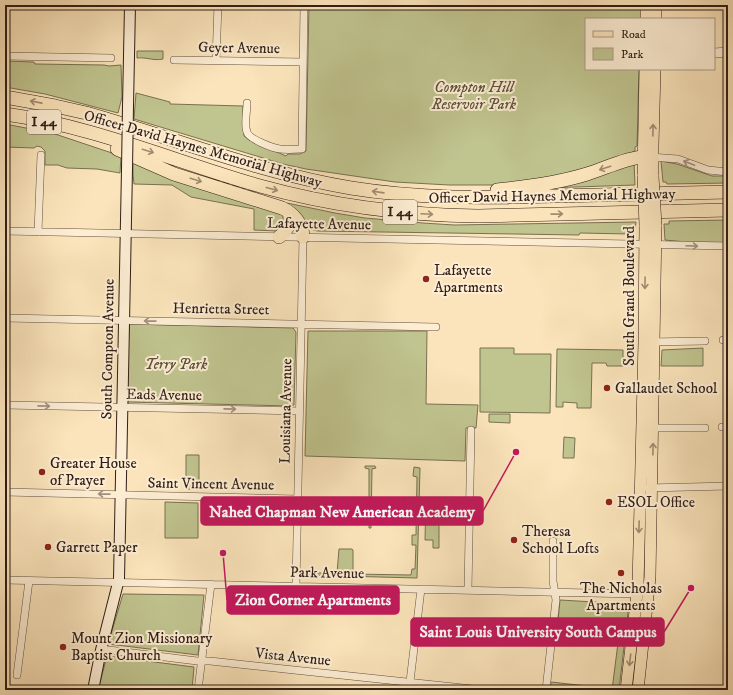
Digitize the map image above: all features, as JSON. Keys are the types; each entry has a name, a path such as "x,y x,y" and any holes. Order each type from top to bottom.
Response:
{"highway":[{"name":"Officer David Haynes Memorial Highway","path":"5,96 86,113 258,167 311,180 382,192 445,198 728,192"},
{"name":"Officer David Haynes Memorial Highway","path":"5,114 40,120 84,131 283,192 321,201 383,210 443,215 478,216 728,210"},
{"path":"84,131 162,170 273,204 289,212 297,220 302,227 303,237"},
{"path":"445,198 555,182 582,176 636,158 648,157"},
{"path":"279,237 290,225 289,212"}],"main road":[{"name":"South Compton Avenue","path":"93,690 101,649 118,582 130,5"},
{"path":"646,5 646,18"},
{"path":"656,5 656,18"},
{"name":"South Grand Boulevard","path":"638,690 649,594 652,488 648,428 651,245 645,70"},
{"name":"South Grand Boulevard","path":"648,157 655,70"},
{"name":"South Grand Boulevard","path":"626,690 637,594 640,488 648,428"}],"street":[{"path":"216,60 218,5"},
{"path":"247,103 246,129 248,134 279,149 302,150 304,5"},
{"path":"715,52 728,52"},
{"path":"5,56 111,58"},
{"name":"Geyer Avenue","path":"174,60 303,62"},
{"path":"38,232 41,155"},
{"path":"648,157 678,159 708,170 728,172"},
{"name":"Lafayette Avenue","path":"5,231 728,246"},
{"name":"Louisiana Avenue","path":"296,586 303,237"},
{"name":"Henrietta Street","path":"5,318 436,327"},
{"path":"649,342 704,341"},
{"name":"Eads Avenue","path":"5,405 299,411"},
{"path":"648,428 705,428"},
{"path":"468,590 471,430"},
{"path":"640,488 728,486"},
{"name":"Saint Vincent Avenue","path":"5,492 297,499"},
{"path":"546,690 556,600 553,581 553,541"},
{"name":"Park Avenue","path":"5,580 649,594"},
{"path":"17,675 29,580"},
{"path":"198,690 211,584"},
{"path":"409,686 421,589"},
{"name":"Vista Avenue","path":"101,649 409,686 482,690"}],"green space":[{"name":"Compton Hill Reservoir Park","path":"309,5 642,5 642,18 585,18 585,70 639,70 637,146 635,147 635,151 568,174 496,185 449,185 395,182 306,169 283,164 134,119 136,93 170,102 170,104 243,106 244,136 249,140 286,156 288,154 300,154 306,151"},
{"path":"137,51 163,51 163,59 156,60 137,58"},
{"path":"5,61 34,62 35,64 121,65 122,97 118,113 45,94 5,87"},
{"path":"5,124 52,133 121,156 120,173 97,169 67,168 58,165 45,165 45,151 41,147 5,147"},
{"path":"133,159 283,214 284,226 276,231 254,230 254,209 191,197 172,185 134,184"},
{"path":"661,161 677,164 712,176 728,176 728,183 667,184 666,182 663,182"},
{"path":"634,162 635,185 546,188"},
{"path":"287,203 365,218 454,225 636,222 635,230 629,234 580,233 579,235 317,231 311,229 300,215 285,204"},
{"path":"728,220 728,243 698,243 665,240 664,224 669,224 669,221"},
{"name":"Terry Park","path":"129,324 293,328 296,332 294,405 127,402"},
{"path":"308,331 427,331 426,404 478,405 476,428 466,428 465,461 305,456"},
{"path":"480,348 514,348 514,354 551,354 550,413 480,412"},
{"path":"703,348 703,366 661,366 662,350"},
{"path":"557,349 623,350 623,366 607,366 606,363 592,363 591,408 577,408 577,403 563,402 563,407 556,407"},
{"path":"489,414 510,414 510,423 489,422"},
{"path":"564,437 575,438 574,458 563,458"},
{"path":"186,455 199,455 199,489 186,489"},
{"path":"365,466 375,466 376,468 372,469 371,528 369,528 369,469 365,468"},
{"path":"414,467 420,468 417,578 304,575 304,573 337,573 339,549 352,549 353,574 411,575 412,569 415,569 416,545 412,545 412,535 416,535 417,477 413,476"},
{"path":"426,499 439,499 439,548 433,548 433,540 425,540"},
{"path":"165,502 198,503 198,538 165,538"},
{"path":"123,594 204,595 198,655 108,644"},
{"path":"560,600 629,604 619,690 612,690 618,643 597,640 598,631 563,626 563,631 557,631"},
{"path":"107,656 194,667 192,690 98,690"},
{"path":"551,682 605,688 604,690 550,690"}],"place":[{"name":"Lafayette Apartments","path":"426,279"},
{"name":"Gallaudet School","path":"607,388"},
{"name":"Nahed Chapman New American Academy","path":"516,452"},
{"name":"Greater House of Prayer","path":"42,472"},
{"name":"ESOL Office","path":"609,502"},
{"name":"Theresa School Lofts","path":"514,540"},
{"name":"Garrett Paper","path":"48,547"},
{"name":"Zion Corner Apartments","path":"223,553"},
{"name":"The Nicholas Apartments","path":"621,573"},
{"name":"Saint Louis University South Campus","path":"691,588"},
{"name":"Mount Zion Missionary Baptist Church","path":"63,647"}]}
